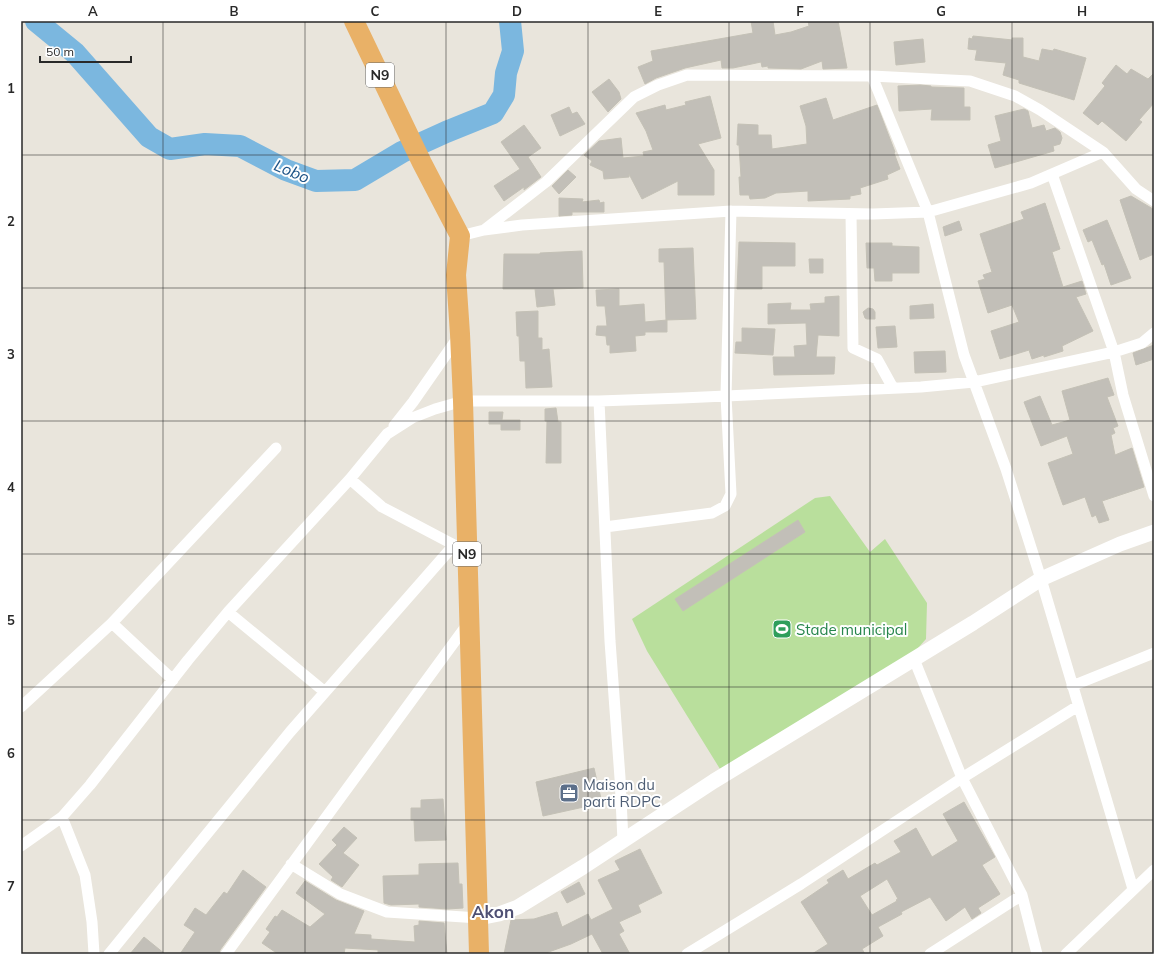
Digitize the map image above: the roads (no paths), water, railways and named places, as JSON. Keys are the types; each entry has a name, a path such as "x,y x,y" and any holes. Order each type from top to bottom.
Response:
{"highway":[{"name":"N9","path":"354,21 422,163 460,236 456,275 463,401 460,548 469,622 479,954"}],"street":[{"path":"484,230 546,182 634,97 658,85 687,75 872,76 970,81 1016,96 1034,106 1102,152 1136,190 1154,201"},
{"path":"872,76 928,212 964,355 1006,469 1041,579 1133,889"},
{"path":"460,236 484,230 522,225 731,212 851,214 928,212 1031,184 1102,152"},
{"path":"1052,174 1114,352 1123,395 1154,496"},
{"path":"605,527 712,513 725,506 731,494 726,396 731,212"},
{"path":"851,214 853,348 878,360 893,388"},
{"path":"387,434 412,418 434,409 463,401 599,401 893,388 974,382 1114,352 1142,343 1154,333"},
{"path":"21,846 62,817 228,612 350,479 413,402 460,334"},
{"path":"599,401 610,641 623,841"},
{"path":"21,707 112,623 276,448"},
{"path":"109,954 290,732 325,692 460,548 382,506 350,479"},
{"path":"291,864 340,894 387,912 479,918 499,914 518,907 623,841 714,781 1041,579 1120,544 1154,532"},
{"path":"228,612 325,692"},
{"path":"226,954 469,622"},
{"path":"112,623 172,680"},
{"path":"1072,686 1154,653"},
{"path":"914,658 962,778 1022,895 1038,954"},
{"path":"687,954 801,884 962,778 1078,706"},
{"path":"62,817 85,875 92,922 94,954"},
{"path":"1066,954 1154,870"},
{"path":"930,954 1022,895"}],"waterway":[{"name":"Lobo","path":"36,21 75,53 149,137 170,149 205,144 240,146 286,170 316,181 355,180 402,152 493,113 504,95 506,73 513,51 510,21"}],"place":[{"name":"Stade municipal","path":"782,629"},
{"name":"Maison du parti RDPC","path":"569,793"}],"district":[{"name":"Akon","path":"493,911"}]}
